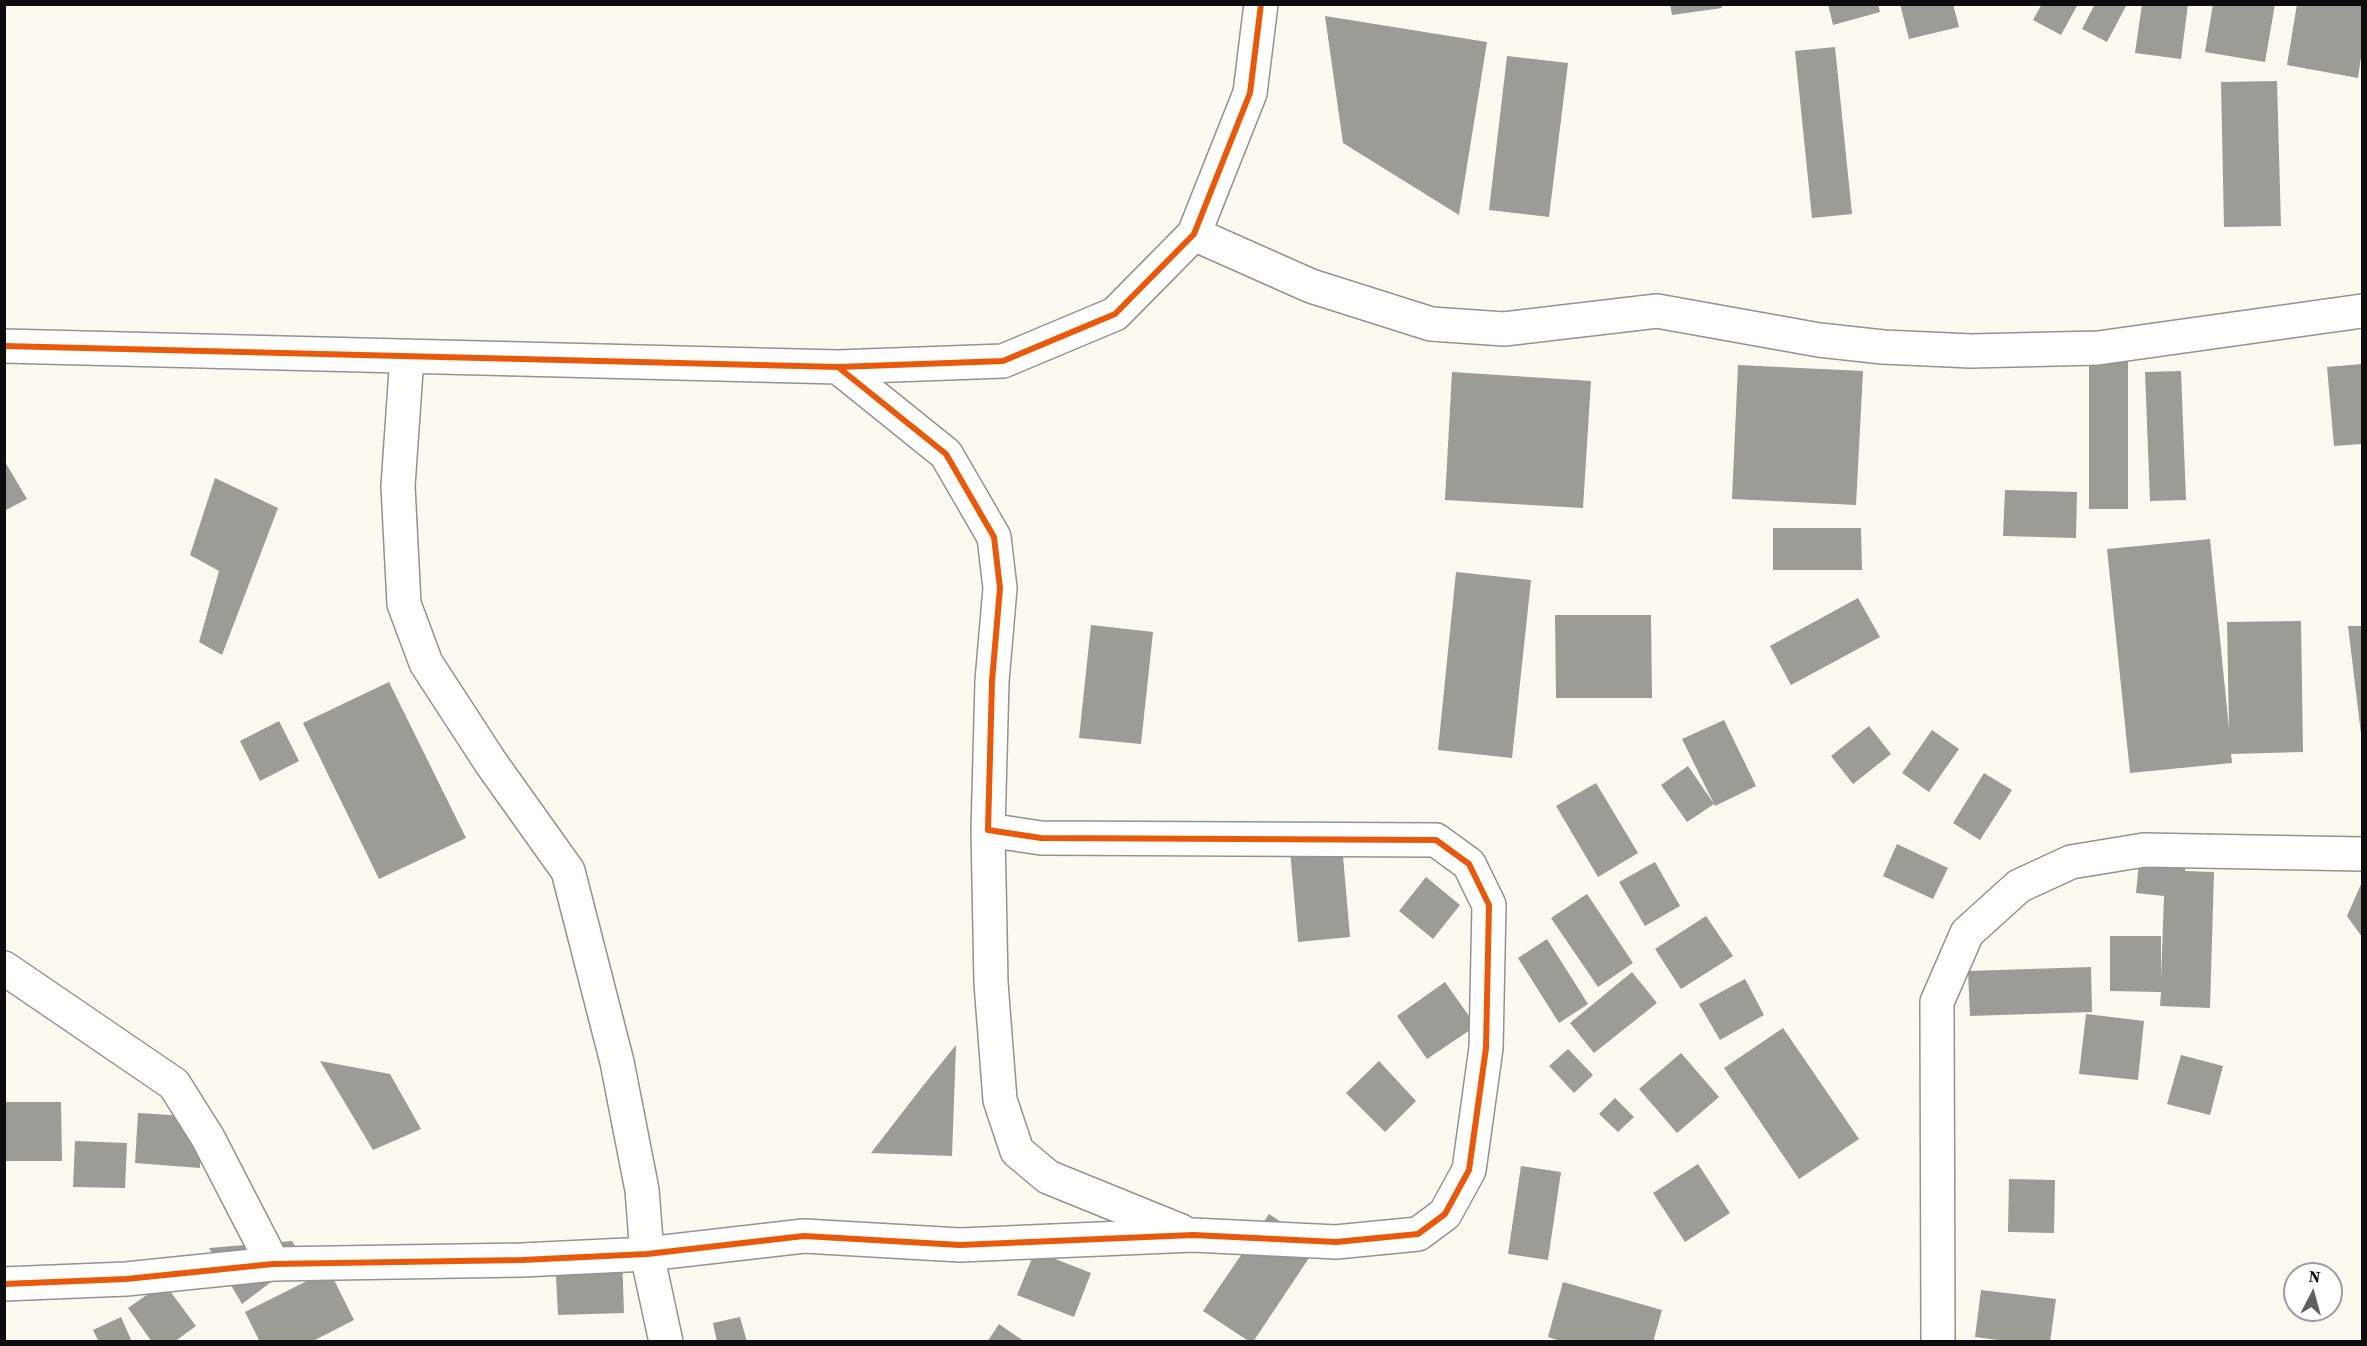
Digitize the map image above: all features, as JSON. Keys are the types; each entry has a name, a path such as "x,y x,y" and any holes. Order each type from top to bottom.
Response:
{"street":[{"path":"4,346 838,367 1003,361 1115,314 1194,234 1250,93 1261,4"},
{"path":"1194,234 1311,286 1431,324 1504,329 1657,310 1819,340 1971,351 2098,348 2362,311"},
{"path":"407,356 398,486 404,604 426,663 491,763 568,871 616,1062 642,1190 647,1254 666,1341"},
{"path":"838,367 946,454 994,537 1000,588 993,681 988,830 991,983 1000,1100 1017,1151 1048,1177 1193,1235"},
{"path":"4,1284 126,1279 273,1264 522,1260 647,1254 804,1236 960,1245 1193,1235 1336,1242 1418,1234 1445,1214 1469,1170 1486,1048 1489,905 1469,864 1436,840 1041,838 988,830"},
{"path":"1938,1341 1937,1002 1967,933 2019,886 2072,862 2144,850 2362,854"},
{"path":"4,968 174,1084 208,1138 273,1264"}],"building":[{"path":"1670,4 1721,4 1722,8 1672,15"},
{"path":"1828,4 1878,4 1880,12 1833,25"},
{"path":"1900,4 1953,4 1959,27 1909,39"},
{"path":"2042,4 2078,4 2061,35 2033,20"},
{"path":"2095,4 2127,4 2107,42 2082,29"},
{"path":"2142,4 2188,4 2181,59 2135,53"},
{"path":"2213,4 2275,4 2265,62 2205,52"},
{"path":"2297,4 2362,4 2362,50 2358,78 2287,65"},
{"path":"1325,16 1487,42 1459,215 1343,143"},
{"path":"1835,47 1852,214 1812,218 1795,51"},
{"path":"1507,56 1568,63 1549,217 1489,210"},
{"path":"2277,81 2281,226 2224,227 2221,82"},
{"path":"2089,353 2128,353 2128,509 2089,509"},
{"path":"2362,364 2362,444 2334,446 2327,367"},
{"path":"1738,365 1863,371 1856,505 1732,499"},
{"path":"2181,371 2186,500 2150,501 2145,372"},
{"path":"1452,372 1591,381 1583,508 1445,500"},
{"path":"4,460 27,499 4,511"},
{"path":"215,478 278,508 222,655 199,642 219,571 190,555"},
{"path":"2005,490 2077,492 2076,538 2003,536"},
{"path":"1773,528 1861,528 1862,570 1773,570"},
{"path":"2210,539 2229,729 2227,622 2301,621 2303,752 2231,754 2232,763 2130,773 2107,549"},
{"path":"1456,572 1531,580 1512,758 1438,750"},
{"path":"1858,598 1880,637 1791,685 1770,646"},
{"path":"1555,615 1651,615 1652,698 1556,698"},
{"path":"1091,625 1153,632 1141,744 1079,738"},
{"path":"2348,626 2362,626 2362,734 2361,734"},
{"path":"389,682 466,838 379,879 303,723"},
{"path":"1724,720 1756,786 1715,806 1682,739"},
{"path":"279,721 299,761 260,781 240,741"},
{"path":"1869,726 1891,754 1853,784 1831,756"},
{"path":"1932,730 1959,749 1929,792 1902,773"},
{"path":"1688,766 1714,804 1687,822 1661,785"},
{"path":"1984,773 2012,790 1980,840 1953,823"},
{"path":"1596,783 1638,853 1598,877 1556,806"},
{"path":"1341,833 1350,937 1298,942 1289,838"},
{"path":"2141,841 2188,846 2185,871 2214,872 2210,1008 2160,1006 2161,992 2110,991 2110,936 2161,936 2161,980 2164,896 2136,893"},
{"path":"1897,844 1948,868 1933,899 1883,876"},
{"path":"1655,862 1680,906 1645,926 1619,882"},
{"path":"1426,877 1460,905 1433,939 1399,911"},
{"path":"2362,882 2362,937 2347,916"},
{"path":"1587,894 1633,963 1598,987 1551,918"},
{"path":"1706,916 1733,956 1681,989 1655,949"},
{"path":"1547,939 1588,1004 1559,1023 1518,958"},
{"path":"2091,967 2092,1012 1970,1016 1968,971"},
{"path":"1632,972 1657,1003 1594,1053 1570,1023"},
{"path":"1745,979 1764,1015 1720,1040 1699,1004"},
{"path":"1445,982 1476,1026 1427,1059 1397,1016"},
{"path":"2086,1014 2144,1021 2138,1080 2079,1074"},
{"path":"1783,1028 1859,1139 1799,1179 1724,1068"},
{"path":"956,1045 952,1156 871,1153 922,1087"},
{"path":"1568,1049 1593,1075 1574,1093 1549,1066"},
{"path":"1681,1053 1719,1097 1677,1133 1639,1089"},
{"path":"2181,1055 2223,1066 2210,1115 2167,1104"},
{"path":"320,1061 390,1074 421,1129 373,1150"},
{"path":"1379,1061 1416,1101 1385,1132 1346,1093"},
{"path":"1615,1098 1634,1117 1618,1132 1599,1114"},
{"path":"4,1102 61,1102 62,1161 4,1161"},
{"path":"138,1113 203,1117 200,1168 135,1163"},
{"path":"75,1141 127,1143 125,1188 73,1187"},
{"path":"1698,1164 1730,1213 1685,1242 1653,1193"},
{"path":"1521,1166 1561,1172 1548,1260 1508,1254"},
{"path":"2009,1179 2055,1180 2054,1233 2008,1232"},
{"path":"1269,1214 1317,1246 1253,1342 1250,1342 1203,1311"},
{"path":"292,1241 303,1258 242,1304 209,1248"},
{"path":"1035,1251 1091,1273 1074,1317 1017,1295"},
{"path":"622,1255 624,1313 558,1315 555,1257"},
{"path":"329,1270 354,1320 311,1342 260,1342 245,1312"},
{"path":"1563,1282 1662,1310 1653,1342 1563,1342 1548,1337"},
{"path":"164,1283 196,1326 174,1342 152,1342 128,1308"},
{"path":"1981,1290 2056,1299 2050,1342 2013,1342 1975,1337"},
{"path":"121,1317 132,1342 99,1342 93,1330"},
{"path":"740,1317 747,1342 717,1342 713,1323"},
{"path":"999,1324 1025,1342 987,1342"}],"cycle path":[{"path":"4,346 838,367 1003,361 1115,314 1194,234 1250,93 1261,4"},
{"path":"4,1284 126,1279 273,1264 522,1260 647,1254 804,1236 960,1245 1193,1235 1336,1242 1418,1234 1445,1214 1469,1170 1486,1048 1489,905 1469,864 1436,840 1041,838 988,830 992,681 1000,588 994,537 946,454 838,367"}]}
